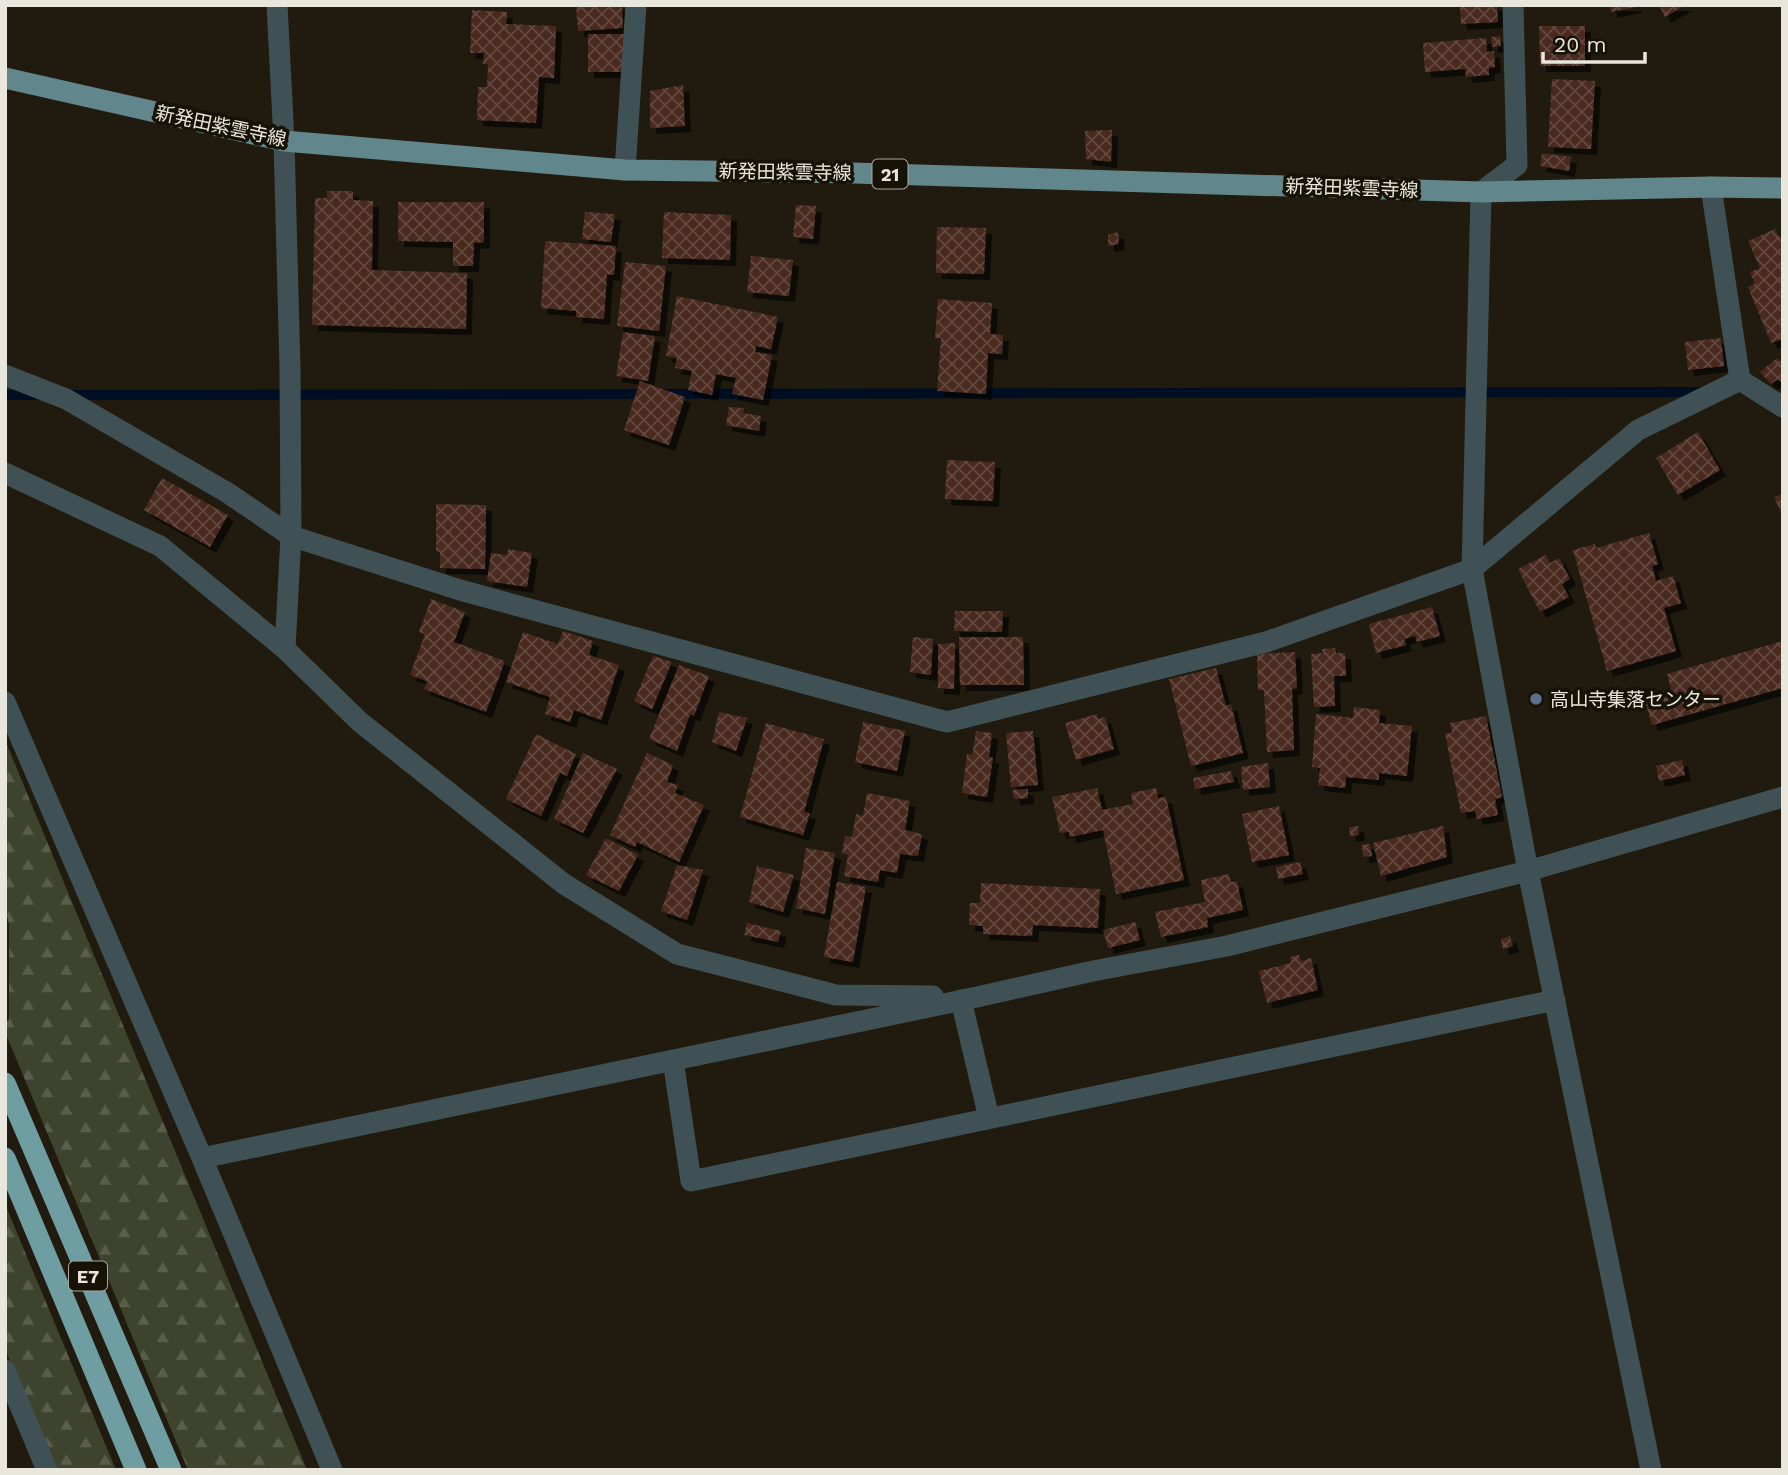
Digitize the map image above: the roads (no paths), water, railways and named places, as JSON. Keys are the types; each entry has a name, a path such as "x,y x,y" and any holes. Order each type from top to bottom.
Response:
{"highway":[{"name":"E7","path":"5,1083 172,1470"},
{"name":"E7","path":"5,1158 136,1470"}],"main road":[{"name":"新発田紫雲寺線","path":"5,78 284,141 625,170 853,173 1480,191 1783,188"}],"street":[{"path":"277,5 284,141 290,369 291,536 285,649"},
{"path":"625,170 636,5"},
{"path":"1513,5 1517,165 1480,191 1472,569 1528,871 1651,1470"},
{"path":"1712,187 1740,380 1783,407"},
{"path":"5,375 66,399 228,492 291,536 460,590 947,722 1266,642 1472,569 1638,430 1740,380"},
{"path":"5,473 160,547 285,649 360,722 564,884 677,954 836,995 969,998"},
{"path":"5,702 202,1158 332,1470"},
{"path":"202,1158 1093,971 1227,946 1528,871 1783,797"},
{"path":"969,998 989,1118"},
{"path":"673,1060 691,1181 1555,1000"},
{"path":"5,1370 47,1470"}],"waterway":[{"path":"67,395 1706,392"},
{"path":"5,395 40,395"}],"place":[{"name":"高山寺集落センター","path":"1536,699"}]}
